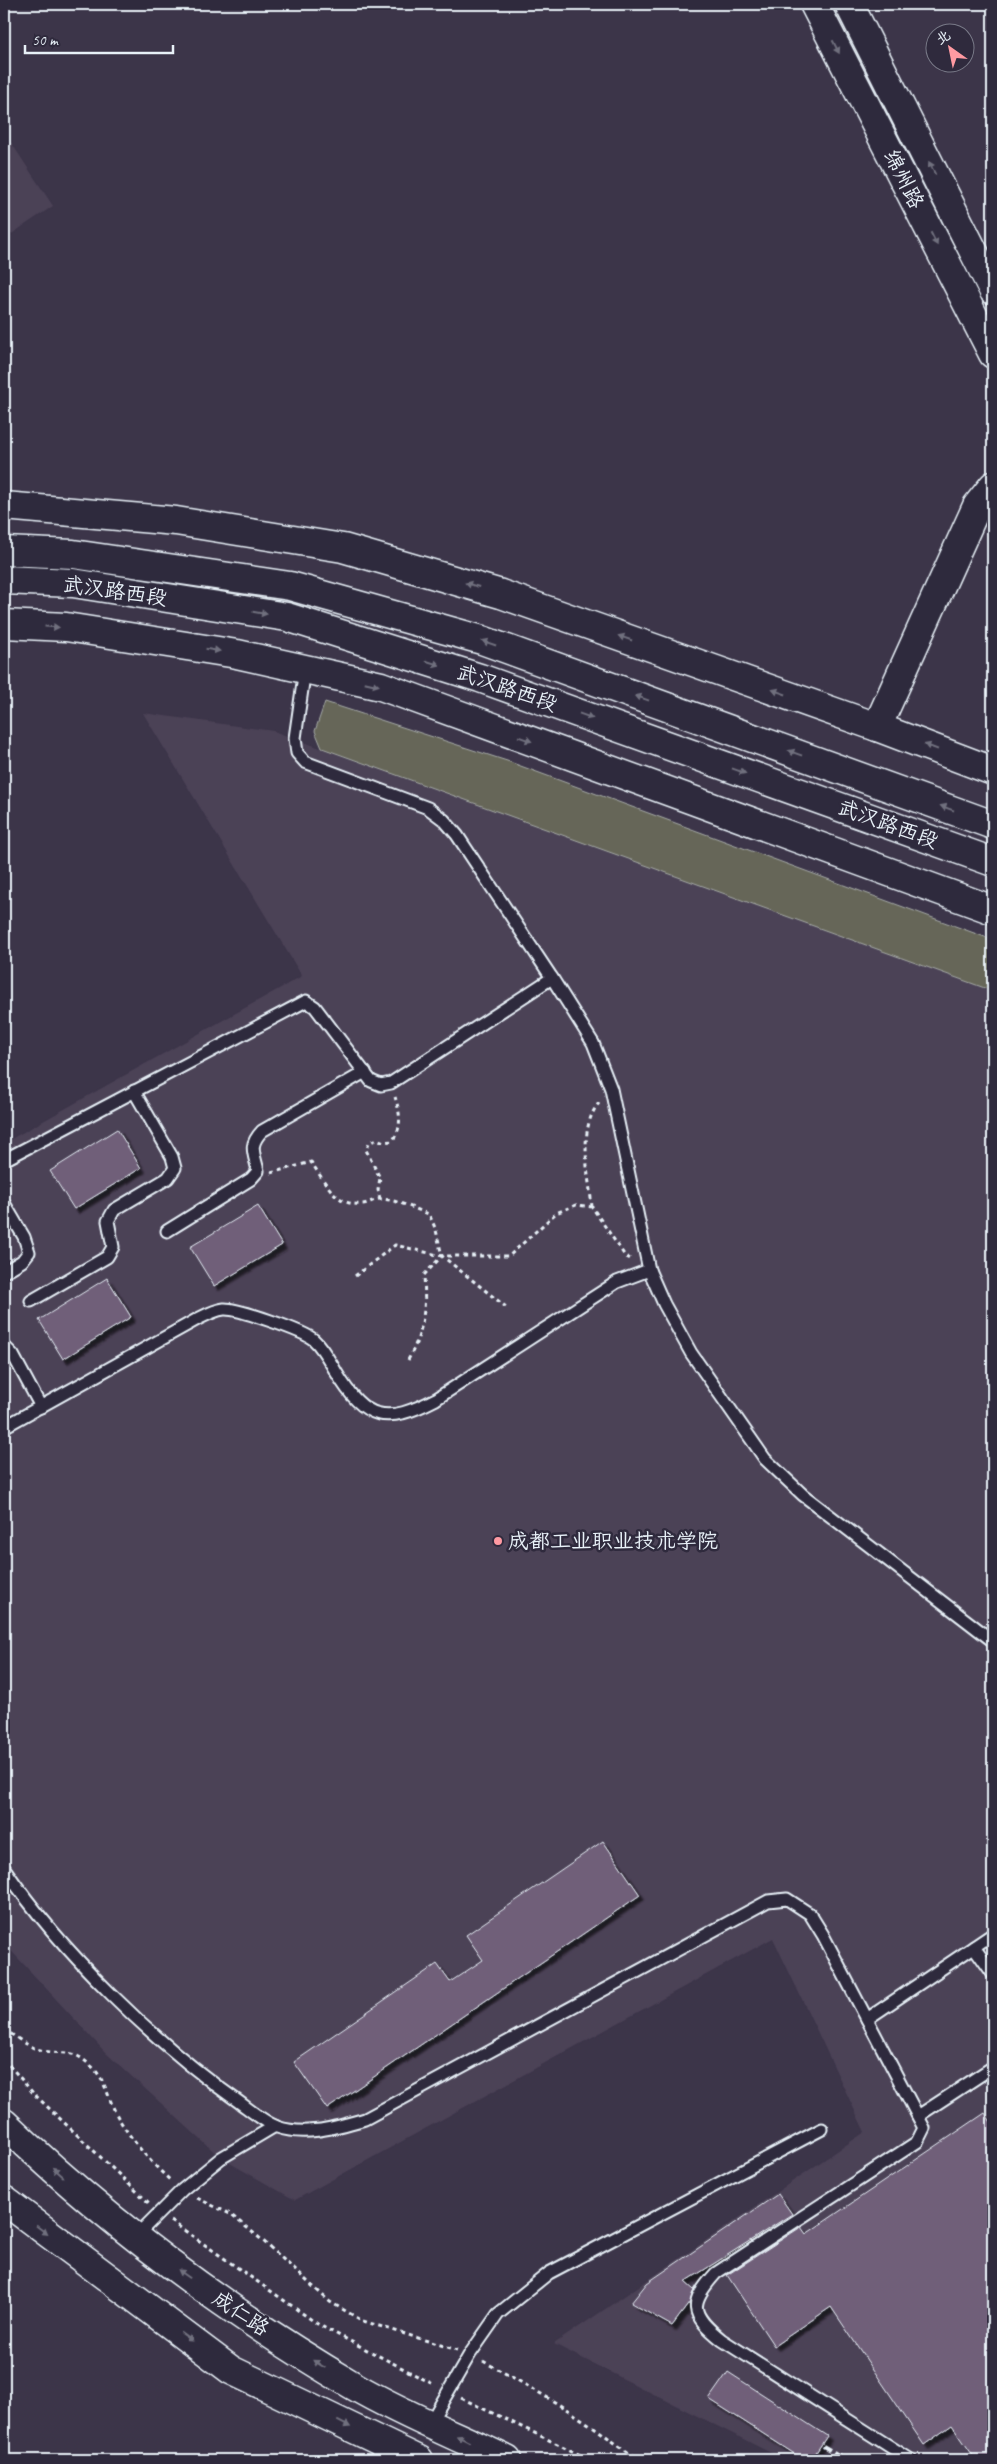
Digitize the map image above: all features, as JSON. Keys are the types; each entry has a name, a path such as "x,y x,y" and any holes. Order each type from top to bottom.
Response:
{"main road":[{"name":"绵州路","path":"814,4 993,354"},
{"name":"绵州路","path":"849,4 993,290"},
{"path":"877,727 977,506 993,486"},
{"path":"4,506 176,522 343,548 501,594 877,727 993,771"},
{"name":"武汉路西段","path":"4,551 73,554 290,586 482,640 993,825"},
{"name":"武汉路西段","path":"4,580 73,583 287,617 480,678 993,862"},
{"path":"4,624 66,627 237,654 381,686 993,910"},
{"name":"成仁路","path":"8,2125 134,2238 242,2314 355,2386 507,2460"},
{"path":"4,2200 231,2370 420,2460"}],"lane":[{"path":"305,669 295,738 297,753 306,762 428,808 444,820 457,836 552,978 593,1043 611,1090 649,1270 664,1304 691,1353 765,1459 803,1495 993,1641"},
{"path":"4,1160 306,1001 315,1007 371,1081 380,1085 390,1083 552,978"},
{"path":"167,1231 251,1179 258,1171 253,1140 262,1131 365,1072"},
{"path":"31,1301 107,1257 113,1247 108,1221 114,1210 168,1178 175,1168 172,1157 134,1091"},
{"path":"4,1203 24,1237 29,1252 22,1261 4,1272"},
{"path":"4,1428 196,1320 224,1309 240,1311 314,1340 351,1396 368,1410 389,1416 410,1412 436,1399 617,1282 649,1270"},
{"path":"4,1346 13,1355 41,1407"},
{"path":"4,1868 22,1895 87,1968 153,2033 210,2082 275,2126 299,2132 329,2129 365,2119 768,1901 787,1898 810,1914 824,1935 924,2128 917,2142 716,2273 702,2289 696,2306 702,2323 722,2340 911,2460"},
{"path":"867,2019 993,1934"},
{"path":"974,1947 993,1974"},
{"path":"918,2116 993,2068"},
{"path":"134,2238 182,2190 221,2158 275,2126"},
{"path":"430,2423 470,2354 498,2314 550,2273 822,2129"}],"path":[{"path":"380,1199 378,1190 380,1178 366,1150 369,1143 377,1139 384,1142 392,1141 399,1133 400,1112 390,1083"},
{"path":"611,1090 593,1110 586,1141 592,1207 625,1256 649,1270"},
{"path":"258,1171 273,1174 312,1162 336,1196 350,1204 363,1204 380,1199 400,1203 429,1214 442,1256 506,1307"},
{"path":"355,1276 395,1245 442,1256 509,1256 556,1213 576,1205 592,1207"},
{"path":"408,1360 419,1340 426,1303 424,1275 442,1256"},
{"path":"4,2029 26,2044 44,2051 70,2051 91,2066 103,2084 118,2118 151,2163 182,2190 230,2214 262,2240 330,2302 363,2322 470,2354 555,2402 594,2427 626,2453 642,2460"},
{"path":"4,2059 34,2094 160,2213 319,2325 449,2393 591,2460"}],"shaded area":[{"path":"4,132 53,206 4,239"},
{"name":"成都工业职业技术学院","path":"143,713 273,731 993,991 993,2460 785,2460 554,2344 865,2132 773,1938 295,2200 221,2158 106,2053 4,1943 4,1143 302,976"}],"green space":[{"path":"325,702 507,761 993,940 993,991 322,748 315,731"}],"building":[{"path":"117,1129 141,1168 74,1209 50,1171"},
{"path":"258,1206 282,1245 214,1286 190,1247"},
{"path":"107,1278 131,1317 63,1359 39,1320"},
{"path":"603,1841 640,1895 327,2109 294,2062 437,1964 450,1982 483,1960 466,1935"},
{"path":"985,2113 993,2125 993,2460 976,2460 952,2425 924,2445 831,2307 774,2346 727,2275 801,2227 806,2234"},
{"path":"778,2194 792,2214 685,2282 694,2290 690,2302 672,2326 631,2303 647,2283"},
{"path":"728,2372 827,2436 811,2460 804,2460 709,2399"}],"railway":[{"path":"823,2446 847,2460"}],"place":[{"name":"成都工业职业技术学院","path":"498,1541"}]}
